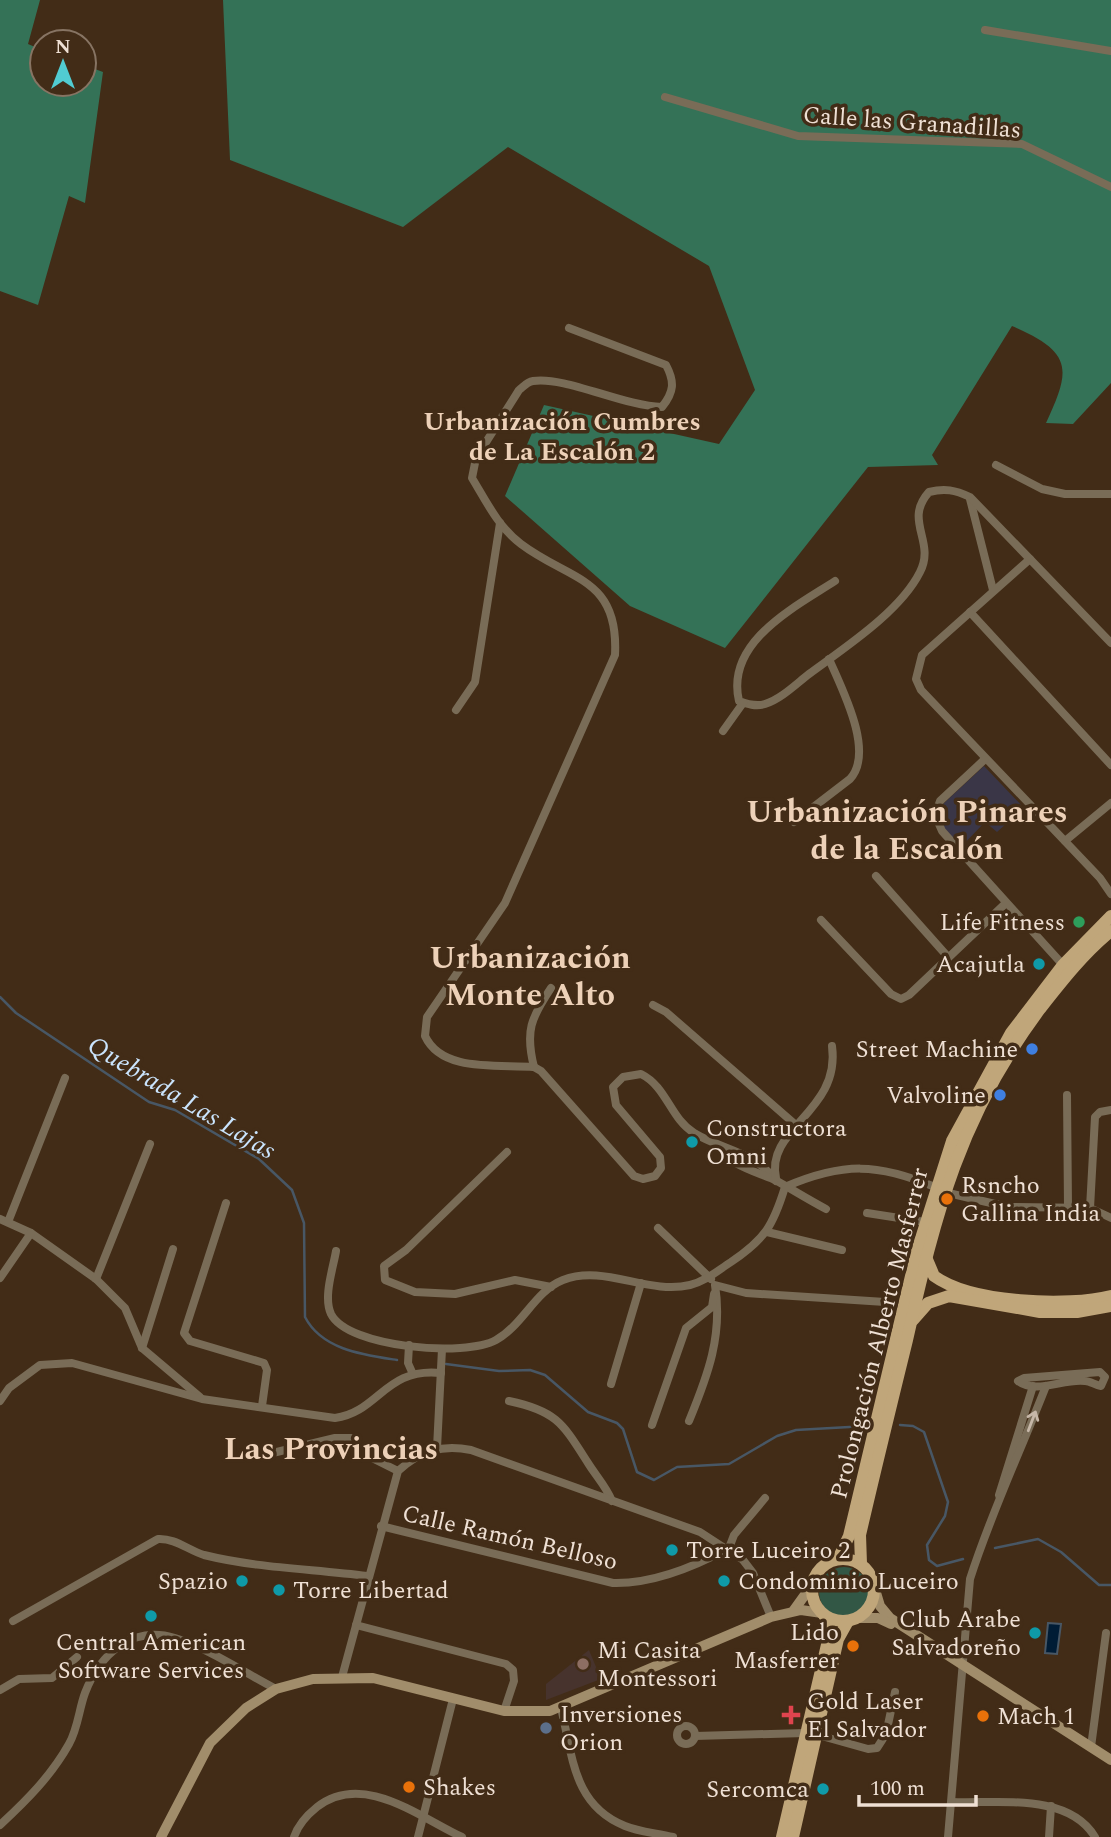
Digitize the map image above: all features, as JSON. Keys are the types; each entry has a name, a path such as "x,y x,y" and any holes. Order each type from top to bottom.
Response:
{"main road":[{"name":"Prolongación Alberto Masferrer","path":"861,1564 860,1535 939,1189 972,1100 1011,1033 1063,965 1111,916"},
{"name":"Prolongación Alberto Masferrer","path":"838,1559 849,1536 925,1222 939,1189 972,1120 1022,1033 1069,971 1111,931"},
{"path":"926,1254 934,1276 966,1289 1019,1300 1067,1304 1111,1296"},
{"path":"910,1323 928,1303 949,1296 1040,1312 1077,1312 1111,1306"},
{"path":"782,1837 811,1734 838,1639 853,1619 870,1606 874,1586 871,1575 861,1564 838,1559 820,1568 812,1585 813,1598 830,1630 811,1734 793,1837"},
{"path":"823,1614 835,1620 853,1619"}],"street":[{"path":"985,30 1111,51"},
{"name":"Calle las Granadillas","path":"666,97 798,136 1022,144 1111,187"},
{"path":"569,328 666,365 673,379 671,396 662,407 639,407 548,381 529,381 519,390 476,458 472,478 500,523 520,544 595,589 612,612 616,633 615,655 505,903 427,1017 425,1036 438,1053 461,1063 534,1067 548,1077 634,1176 643,1179 655,1176 661,1163 660,1157 616,1105 613,1087 617,1081 631,1074 641,1074 658,1085 685,1126 716,1144 739,1152 763,1167 785,1187 826,1209"},
{"path":"996,465 1042,489 1065,494 1111,494"},
{"path":"835,581 771,624 757,638 738,674 736,687 739,701 764,705 851,646 913,583 921,570 924,542 916,516 922,499 929,492 940,489 952,489 970,497 1111,643"},
{"path":"970,497 993,590"},
{"path":"456,710 475,682 500,523"},
{"path":"1030,559 922,655 916,679 921,690 984,760 1065,841 1111,894"},
{"path":"970,612 1111,765"},
{"path":"794,822 850,779 858,771 861,759 851,716 830,659"},
{"path":"723,731 743,703"},
{"path":"984,760 940,802 935,816 942,831 1063,965"},
{"path":"1065,841 1111,803"},
{"path":"876,876 948,957"},
{"path":"821,920 891,994 901,999 909,995 1006,903"},
{"path":"534,1067 529,1035 532,1017 551,988"},
{"path":"653,1005 723,1060 797,1126"},
{"path":"776,1181 776,1154 827,1091 834,1064 832,1046"},
{"path":"65,1078 4,1221 31,1233 96,1279 125,1308 142,1348 202,1399"},
{"path":"1067,1095 1068,1207"},
{"path":"1090,1208 1095,1117 1100,1112 1111,1110"},
{"path":"96,1279 150,1144"},
{"path":"507,1152 406,1250 384,1266 385,1280 415,1292 455,1294 515,1280 551,1287"},
{"path":"785,1187 808,1177 864,1168 897,1171 939,1189 1008,1207 1090,1208 1111,1218"},
{"path":"336,1251 328,1305 332,1316 343,1327 359,1335 442,1349 494,1342 516,1326 551,1287 563,1280 591,1275 676,1286 710,1277 758,1244 776,1218 785,1187"},
{"path":"226,1203 184,1333 190,1341 264,1363 267,1370 262,1406"},
{"path":"867,1213 925,1222"},
{"path":"658,1228 710,1277 715,1285 720,1312 716,1347 707,1378 689,1421"},
{"path":"767,1232 842,1250"},
{"path":"1,1273 31,1233"},
{"path":"142,1348 173,1249"},
{"path":"611,1384 641,1283"},
{"path":"715,1285 747,1293 885,1302"},
{"path":"652,1425 686,1328 712,1307 715,1285"},
{"path":"409,1345 408,1363 412,1372"},
{"path":"437,1448 442,1349"},
{"path":"0,1401 9,1388 40,1365 72,1363 202,1399 335,1418 351,1416 412,1372 441,1373"},
{"path":"1100,1372 1105,1377 1101,1386 1086,1381 1046,1386 1033,1386 1018,1381 1024,1378 1100,1372"},
{"path":"948,1837 970,1579 998,1502 1033,1386"},
{"path":"998,1502 1006,1490 1046,1386"},
{"path":"509,1401 534,1406 553,1415 565,1427 612,1501"},
{"path":"260,1455 335,1438 351,1438 372,1458 398,1471"},
{"path":"342,1677 367,1576 398,1471 437,1448 453,1446 471,1450 700,1532 729,1549 753,1573 771,1617"},
{"path":"729,1549 734,1535 765,1497"},
{"name":"Calle Ramón Belloso","path":"381,1526 614,1583 640,1583 704,1562 729,1549"},
{"path":"13,1620 158,1539 167,1539 215,1557 367,1576"},
{"path":"793,1610 812,1585"},
{"path":"874,1586 886,1614 1111,1767"},
{"path":"161,1837 210,1743 246,1708 276,1689 313,1679 373,1678 504,1711 538,1713 561,1708 613,1682 771,1617 793,1610 823,1614"},
{"path":"853,1619 883,1619 1111,1760"},
{"path":"356,1625 506,1664 513,1670 514,1681 504,1711"},
{"path":"1091,1747 1106,1633"},
{"path":"0,1825 37,1790 56,1766 71,1740 85,1692 98,1665 110,1652 125,1643 145,1635 178,1639 276,1689"},
{"path":"0,1690 19,1679 52,1678 77,1657"},
{"path":"695,1736 811,1734 868,1749 877,1748 886,1734 895,1692"},
{"path":"418,1837 453,1699"},
{"path":"561,1708 583,1793 598,1812 626,1827 673,1837"},
{"path":"294,1837 312,1810 323,1802 349,1793 380,1796 462,1837"},
{"path":"952,1802 1051,1806 1075,1816 1089,1827 1096,1837"},
{"path":"1049,1837 1051,1806"}],"shaded area":[{"path":"984,766 1024,808 997,832 985,822 961,847 944,828 939,817 943,804"},
{"name":"Mi Casita Montessori","path":"589,1650 601,1679 546,1700 546,1684"}],"green space":[{"path":"0,0 40,0 32,28 28,28 28,98 98,98 98,70 103,72 85,203 69,196 38,305 0,291"},
{"path":"223,0 1111,0 1111,383 1073,424 1046,423 1060,388 1061,364 1046,344 1012,326 932,455 938,465 868,467 725,648 630,606 505,496 544,405 719,444 755,390 709,266 508,147 403,227 230,160"},
{"path":"844,1567 861,1575 869,1592 861,1609 844,1617 827,1609 819,1592 827,1575"}],"water":[{"path":"1048,1623 1061,1624 1057,1654 1045,1653"}],"waterway":[{"name":"Quebrada Las Lajas","path":"0,997 16,1013 149,1102 175,1110 259,1159 292,1190 304,1223 305,1317 312,1328 322,1337 345,1349 397,1360"},
{"name":"Quebrada Las Lajas","path":"446,1364 499,1371 530,1370 545,1375 588,1412 617,1423 623,1429 637,1472 654,1480 677,1467 729,1464 777,1436 796,1430 867,1426"},
{"name":"Quebrada Las Lajas","path":"900,1425 913,1426 924,1432 948,1502 945,1516 927,1545 929,1560 937,1566 963,1559"},
{"name":"Quebrada Las Lajas","path":"995,1548 1038,1539 1061,1552 1099,1585 1111,1585"}],"place":[{"name":"Life Fitness","path":"1079,922"},
{"name":"Acajutla","path":"1039,964"},
{"name":"Street Machine","path":"1032,1049"},
{"name":"Valvoline","path":"1000,1095"},
{"name":"Constructora Omni","path":"692,1142"},
{"name":"Rsncho Gallina India","path":"947,1199"},
{"name":"Torre Luceiro 2","path":"672,1550"},
{"name":"Spazio","path":"242,1581"},
{"name":"Condominio Luceiro","path":"724,1581"},
{"name":"Torre Libertad","path":"279,1590"},
{"name":"Central American Software Services","path":"151,1616"},
{"name":"Club Arabe Salvadoreño","path":"1035,1633"},
{"name":"Lido Masferrer","path":"853,1646"},
{"name":"Mi Casita Montessori","path":"583,1664"},
{"name":"Gold Laser El Salvador","path":"791,1715"},
{"name":"Mach 1","path":"983,1716"},
{"name":"Inversiones Orion","path":"546,1728"},
{"name":"Shakes","path":"409,1787"},
{"name":"Sercomca","path":"823,1789"}],"district":[{"name":"Urbanización Cumbres de La Escalón 2","path":"562,436"},
{"name":"Urbanización Pinares de la Escalón","path":"907,830"},
{"name":"Urbanización Monte Alto","path":"530,976"},
{"name":"Las Provincias","path":"331,1448"}]}
